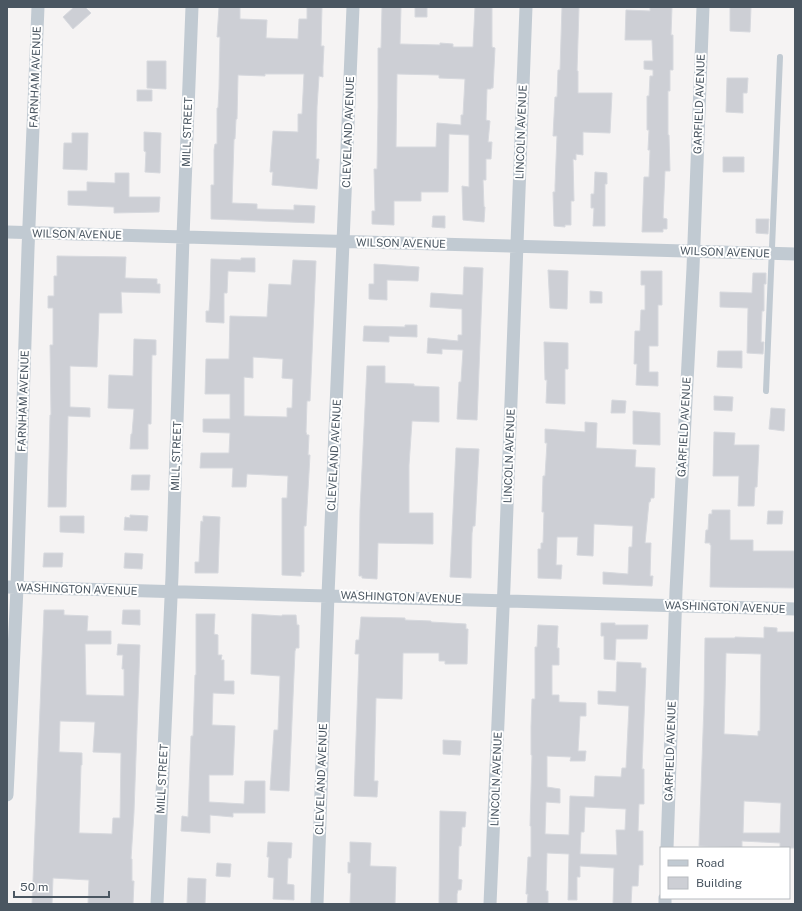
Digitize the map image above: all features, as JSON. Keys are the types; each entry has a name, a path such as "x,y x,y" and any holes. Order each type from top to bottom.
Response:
{"street":[{"name":"FARNHAM AVENUE","path":"7,795 12,588 38,7"},
{"name":"MILL STREET","path":"156,904 170,591 192,7"},
{"name":"CLEVELAND AVENUE","path":"317,904 328,595 353,7"},
{"name":"LINCOLN AVENUE","path":"490,904 526,7"},
{"name":"GARFIELD AVENUE","path":"667,847 675,606 693,252 703,7"},
{"name":"WILSON AVENUE","path":"7,232 795,254"},
{"name":"WASHINGTON AVENUE","path":"12,588 328,595 795,609"}],"lane":[{"path":"766,391 780,57"}],"building":[{"path":"74,7 85,7 91,13 73,29 63,17"},
{"path":"219,7 240,7 240,19 267,20 266,38 298,39 299,19 307,19 307,7 322,7 321,46 324,46 323,77 319,76 317,107 316,159 319,159 317,189 272,185 273,172 270,172 273,131 298,132 298,114 302,114 304,74 265,74 265,76 238,75 237,119 234,139 232,203 257,204 257,209 294,210 294,205 315,206 314,223 211,219 211,185 214,185 214,150 215,144 217,144 220,37 217,37"},
{"path":"382,7 401,7 400,44 440,45 440,43 453,44 453,47 473,47 475,7 492,7 492,47 495,48 493,88 487,89 486,120 490,121 488,142 492,142 491,159 486,159 486,180 483,180 485,207 484,222 463,220 462,186 469,187 469,135 449,134 448,192 421,192 421,201 394,201 394,225 372,224 372,211 375,211 374,169 377,169 378,48 381,48","holes":["397,74 439,75 439,78 465,79 461,125 437,123 436,147 396,147"]},
{"path":"415,7 427,7 427,17 415,17"},
{"path":"562,7 579,7 577,71 578,93 612,93 610,133 583,132 583,155 576,154 576,160 573,159 574,201 571,201 571,225 565,225 565,227 554,226 553,192 555,192 557,136 553,136 555,97 557,97 558,70 560,70"},
{"path":"650,7 672,7 671,35 673,35 673,70 670,70 670,91 668,91 670,171 665,171 663,218 667,219 667,229 663,229 663,232 642,232 644,177 649,177 650,150 648,150 649,130 647,130 647,96 649,96 650,76 653,76 653,70 644,69 644,61 653,61 652,40 625,40 626,10 650,11"},
{"path":"730,7 751,7 750,32 730,31"},
{"path":"147,61 166,61 166,89 147,88"},
{"path":"727,78 748,78 747,93 743,93 743,113 726,112"},
{"path":"137,90 152,90 152,101 137,101"},
{"path":"144,132 161,133 160,173 145,172 146,152 144,151"},
{"path":"72,133 88,133 87,170 63,169 64,143 72,143"},
{"path":"723,157 744,157 744,172 723,172"},
{"path":"595,172 607,173 607,184 605,184 605,226 593,226 594,208 591,208 591,194 594,194"},
{"path":"115,173 129,173 129,197 160,197 159,212 114,213 114,207 68,205 68,191 87,191 87,182 115,183"},
{"path":"433,216 445,216 445,228 432,227"},
{"path":"756,219 769,219 768,234 756,233"},
{"path":"57,256 126,257 125,278 157,279 157,284 160,284 160,293 121,292 122,313 99,313 97,367 70,366 70,407 90,408 90,417 68,416 66,507 48,507 51,415 50,345 53,345 53,308 48,308 48,296 54,296 54,276 57,276"},
{"path":"241,258 255,258 255,272 228,271 227,293 224,293 224,323 206,322 206,311 209,311 210,299 211,259 241,260"},
{"path":"293,260 316,261 310,401 307,401 306,432 307,435 309,435 308,455 310,455 306,526 304,526 304,572 301,572 301,576 282,575 282,498 287,498 288,476 247,474 246,487 232,487 233,468 200,468 201,453 229,453 230,433 203,432 203,419 230,419 230,394 205,394 206,359 229,359 230,316 267,317 269,284 291,285","holes":["253,357 283,359 282,378 293,379 292,408 287,408 287,417 244,416 244,377 253,378"]},
{"path":"374,264 419,267 418,281 387,280 387,300 369,299 369,284 374,284"},
{"path":"464,267 483,268 477,420 457,419 459,382 461,382 463,350 442,349 442,354 427,353 428,338 458,341 458,335 462,335 462,309 430,307 431,293 463,295"},
{"path":"548,270 568,271 567,309 550,308"},
{"path":"641,271 662,271 662,305 658,305 658,346 649,346 649,372 658,372 658,386 636,385 637,364 634,364 635,331 640,331 641,310 645,310 645,285 641,285"},
{"path":"753,273 766,273 766,284 764,284 764,311 762,311 761,342 764,342 763,354 747,353 748,308 720,307 720,292 752,293"},
{"path":"590,291 602,292 602,303 590,303"},
{"path":"405,325 417,325 417,337 389,336 389,342 363,341 364,326 405,327"},
{"path":"134,339 156,340 156,355 152,355 151,424 148,424 148,449 130,449 134,409 108,408 109,375 133,376"},
{"path":"544,342 568,343 568,369 565,369 565,404 546,403 547,380 545,380"},
{"path":"718,351 742,351 742,368 717,367"},
{"path":"367,366 385,366 385,383 439,387 439,422 412,421 409,465 409,513 433,513 433,544 378,543 377,579 362,578 362,576 359,576 360,510"},
{"path":"714,396 733,397 732,411 714,410"},
{"path":"612,400 626,401 625,413 611,413"},
{"path":"771,408 785,409 784,431 769,429"},
{"path":"633,411 660,413 660,445 633,444"},
{"path":"585,422 597,423 596,448 636,450 635,467 655,468 654,498 651,498 649,502 645,543 651,543 650,576 653,576 652,586 603,584 603,572 628,574 629,547 632,547 633,526 594,524 593,556 577,555 578,537 557,537 556,565 562,565 561,579 538,578 538,549 541,549 541,543 543,543 543,476 545,476 547,443 545,443 545,429 585,432"},
{"path":"714,432 735,433 734,445 759,445 757,487 755,487 754,506 738,506 739,476 713,476"},
{"path":"456,448 479,449 475,526 473,526 472,533 471,578 450,577"},
{"path":"132,475 150,475 149,490 131,490"},
{"path":"712,510 730,510 730,540 753,540 753,551 795,551 795,588 710,587 711,545 710,543 705,543 709,514 712,514"},
{"path":"768,511 783,511 782,524 767,524"},
{"path":"130,515 148,516 147,531 124,530 125,517 130,518"},
{"path":"60,516 84,516 84,533 60,532"},
{"path":"203,516 220,517 218,573 195,573 195,562 199,562 201,521 203,522"},
{"path":"44,553 63,553 62,567 43,567"},
{"path":"125,553 143,554 142,569 124,568"},
{"path":"44,610 64,610 64,615 88,616 87,631 111,631 111,644 85,644 86,695 124,696 124,669 122,669 123,655 117,655 118,644 140,645 131,859 132,881 134,881 133,904 88,904 89,880 53,878 52,904 32,904","holes":["60,721 95,722 93,752 121,753 120,818 113,818 112,834 79,833 82,753 59,752"]},
{"path":"123,610 140,610 140,625 122,624"},
{"path":"196,614 215,614 214,634 218,635 218,655 222,655 221,660 224,660 224,681 234,681 234,694 213,693 212,725 235,726 233,775 209,775 209,802 244,804 245,781 265,781 265,813 233,813 233,817 210,815 210,833 181,831 182,816 188,817 191,736 193,736 196,675"},
{"path":"252,614 282,616 296,615 297,625 299,625 299,648 296,648 295,651 289,791 270,790 274,730 278,730 280,676 251,674"},
{"path":"361,617 405,618 405,620 466,624 466,629 468,629 467,664 445,664 445,661 439,661 439,653 403,653 402,699 376,698 374,781 378,781 377,797 354,796 359,654 355,654 356,640 359,640"},
{"path":"601,623 615,623 615,625 648,625 647,639 616,639 615,660 604,659 604,636 601,636"},
{"path":"538,625 558,626 557,648 559,648 559,665 552,665 552,695 559,695 559,702 586,703 586,716 580,716 578,751 586,751 585,761 570,761 571,757 547,756 547,787 560,789 560,803 546,802 545,834 569,835 570,796 594,797 595,776 621,777 622,768 626,768 629,706 598,704 598,691 616,692 617,662 641,663 641,668 646,668 642,769 644,769 644,804 639,804 638,831 643,831 643,865 639,865 638,886 632,886 631,904 613,904 614,868 580,866 580,877 577,877 577,900 568,900 569,854 547,853 546,891 548,891 548,904 527,904 528,894 526,894 528,857 531,857 532,699 535,699 535,647 537,647","holes":["585,807 626,809 625,830 616,830 617,855 580,854 581,832 584,832"]},
{"path":"764,627 777,628 777,632 795,632 795,848 780,847 780,843 742,841 742,847 699,846 705,638 764,638","holes":["726,653 761,654 760,731 758,731 758,736 724,734","744,801 781,803 780,833 743,833"]},
{"path":"443,740 461,741 460,755 443,754"},
{"path":"440,811 466,812 465,827 462,827 461,846 459,846 458,879 462,880 461,890 458,890 457,894 457,904 439,904"},
{"path":"268,842 292,843 291,858 288,858 287,884 294,885 294,900 273,899 274,878 268,877"},
{"path":"350,842 371,843 370,866 396,867 395,904 350,904 351,873 348,873 348,862 350,863"},
{"path":"217,863 231,864 230,877 216,876"},
{"path":"188,878 206,879 205,904 187,904"}]}
